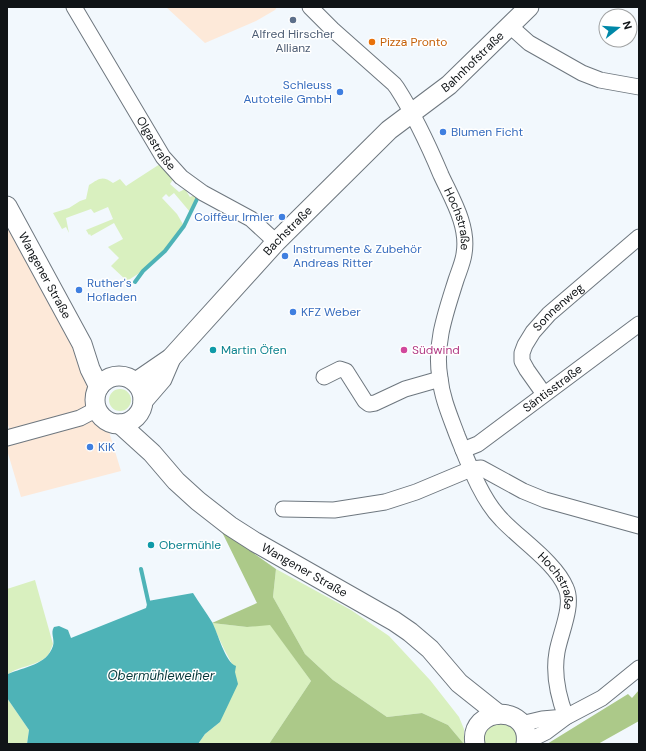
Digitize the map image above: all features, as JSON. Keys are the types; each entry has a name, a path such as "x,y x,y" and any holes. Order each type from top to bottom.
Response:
{"main road":[{"name":"Bahnhofstraße","path":"412,112 449,85 529,7"},
{"name":"Bachstraße","path":"136,382 171,358 276,242 389,130 412,112"},
{"name":"Wangener Straße","path":"7,206 82,344 90,369 99,387"},
{"name":"Wangener Straße","path":"82,344 116,376"},
{"name":"Bachstraße","path":"142,406 162,379 171,358"},
{"path":"116,376 126,377 136,382 142,390 142,406 138,415 130,421 120,424 107,420 101,415 97,409 96,395 103,382 116,376"},
{"name":"Wangener Straße","path":"142,406 145,435 152,453"},
{"name":"Wangener Straße","path":"120,424 152,453 176,481 198,501 230,526 255,542 394,621 430,649 460,683 498,714 510,716 521,724"},
{"name":"Wangener Straße","path":"460,683 470,706 476,736"},
{"path":"476,736 487,718 498,714"},
{"path":"521,724 526,734 526,743"}],"street":[{"name":"Olgastraße","path":"74,7 163,157 180,177 203,193 251,218 276,242"},
{"name":"Hochstraße","path":"310,7 332,29 394,84 412,112 460,216 465,240 464,255 441,331 438,356 440,379 450,416 463,450 484,494 500,519 541,556 556,572 568,590 568,605 556,654 560,701 566,717"},
{"path":"510,26 529,43 582,72 600,80 639,87"},
{"name":"Sonnenweg","path":"544,394 522,361 522,353 533,332 549,314 639,237"},
{"name":"Säntisstraße","path":"463,450 478,444 639,324"},
{"path":"324,377 340,369 346,371 365,401 369,404 375,403 405,389 440,379"},
{"path":"7,438 80,418 97,409"},
{"path":"283,509 334,510 385,502 416,492 471,469 481,468 523,491 545,500 639,526"},
{"path":"526,743 546,732 566,717 602,698 639,668"},
{"path":"521,724 542,719 566,717"}],"shaded area":[{"path":"166,7 277,7 275,10 256,21 205,43"},
{"path":"7,222 89,371 91,391 89,399 92,414 107,425 121,471 21,497 7,450 7,435 9,428 7,421"}],"green space":[{"path":"160,164 174,178 170,184 179,192 185,189 190,197 200,193 190,212 174,193 169,197 166,194 162,198 177,214 184,226 158,257 127,281 111,266 119,258 108,247 123,239 114,223 91,236 86,230 113,219 108,207 94,213 91,209 66,218 69,233 66,227 62,229 53,213 69,208 86,199 89,185 98,180 106,179 113,183 120,179 126,186"},
{"path":"120,389 128,392 131,400 128,408 120,411 112,408 109,400 112,392"},
{"path":"221,530 276,569 273,597 305,654 333,680 387,717 422,713 448,725 464,744 269,744 311,681 270,625 247,627 212,623 257,603"},
{"path":"276,569 351,610 389,636 430,680 459,717 464,729 464,744 448,725 422,713 387,717 333,680 305,654 273,597"},
{"path":"35,580 53,644 50,652 43,660 15,670 7,676 7,589"},
{"path":"212,623 247,627 270,624 311,681 269,744 198,744 205,734 220,722 236,677 232,664"},
{"path":"639,690 639,721 598,744 547,744 628,694 632,698"},
{"path":"7,698 29,730 27,744 7,744"},
{"path":"503,720 517,730 518,744 482,744 483,731"}],"water":[{"name":"Obermühleweiher","path":"193,593 212,622 228,659 236,666 235,672 238,684 220,722 205,734 198,744 27,744 29,730 7,698 7,676 8,674 34,664 46,657 53,646 52,632 54,627 59,626 68,630 71,638 146,608 148,601"}],"waterway":[{"path":"135,282 143,271 165,251 184,226 199,195"},
{"path":"141,569 149,605"}],"place":[{"name":"Alfred Hirscher Allianz","path":"293,20"},
{"name":"Pizza Pronto","path":"372,42"},
{"name":"Schleuss Autoteile GmbH","path":"340,92"},
{"name":"Blumen Ficht","path":"443,132"},
{"name":"Coiffeur Irmler","path":"282,217"},
{"name":"Instrumente & Zubehör Andreas Ritter","path":"285,256"},
{"name":"Ruther's Hofladen","path":"79,290"},
{"name":"KFZ Weber","path":"293,312"},
{"name":"Martin Öfen","path":"213,350"},
{"name":"Südwind","path":"404,350"},
{"name":"KiK","path":"90,447"},
{"name":"Obermühle","path":"151,545"}]}
